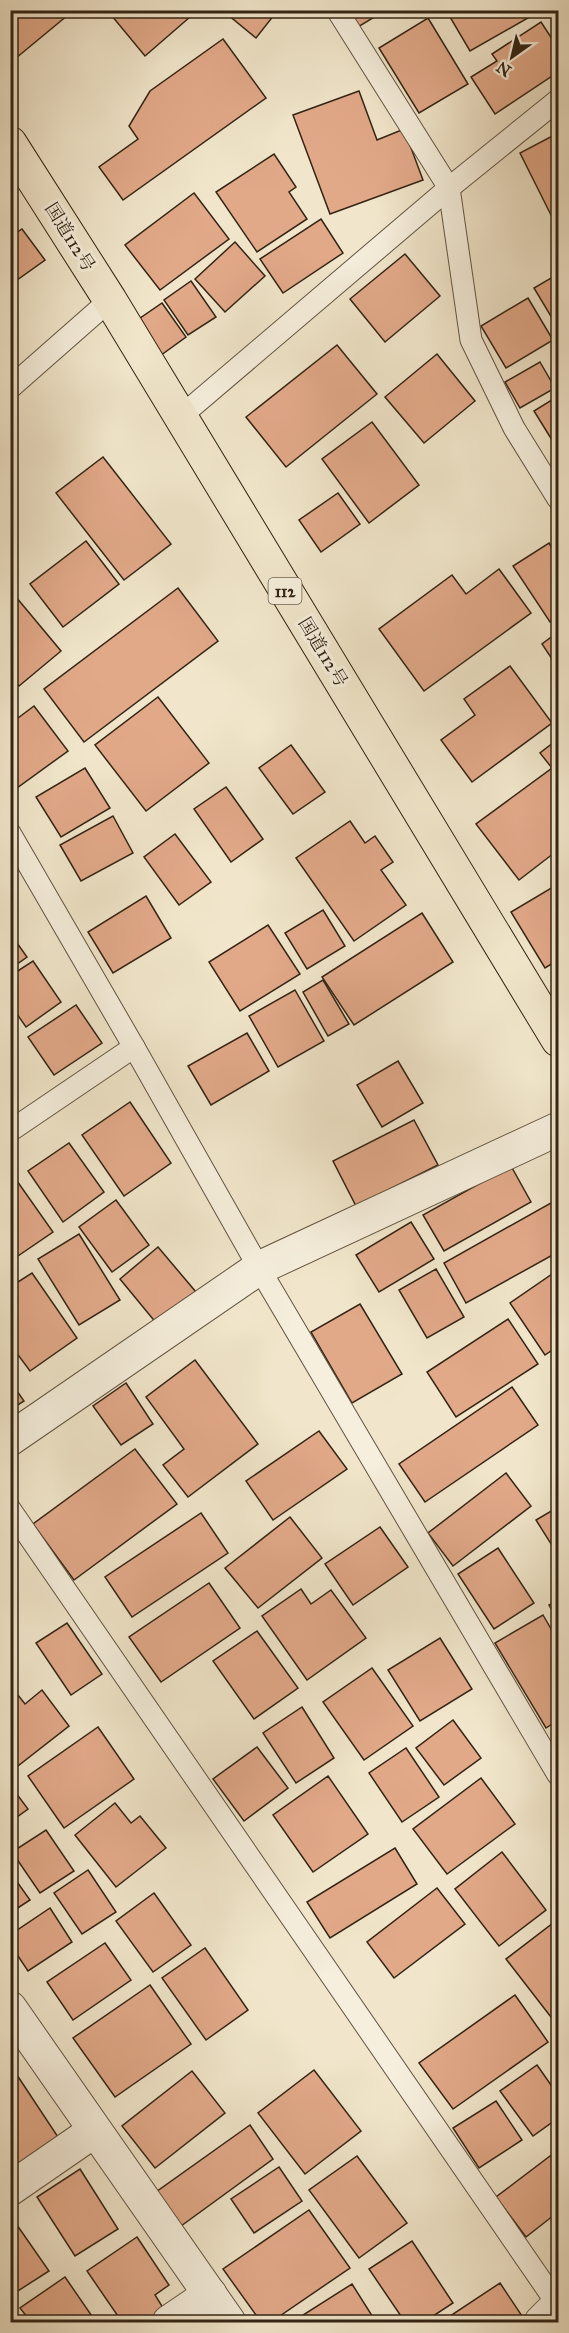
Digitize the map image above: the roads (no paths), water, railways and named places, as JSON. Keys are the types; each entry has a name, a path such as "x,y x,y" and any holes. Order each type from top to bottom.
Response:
{"highway":[{"name":"国道112号","path":"10,143 110,300 558,1040"}],"street":[{"path":"10,1439 259,1268 558,1128"},
{"path":"10,2007 94,2131 229,2322"},
{"path":"10,2189 94,2131"},
{"path":"169,2322 210,2294"},
{"path":"541,2322 558,2305"}],"lane":[{"path":"337,10 449,188 471,340 514,428 558,499"},
{"path":"180,417 449,188 558,100"},
{"path":"10,388 110,300"},
{"path":"10,833 259,1268 552,1750 558,1775"},
{"path":"10,1131 134,1047"},
{"path":"10,1509 558,2305"}]}
